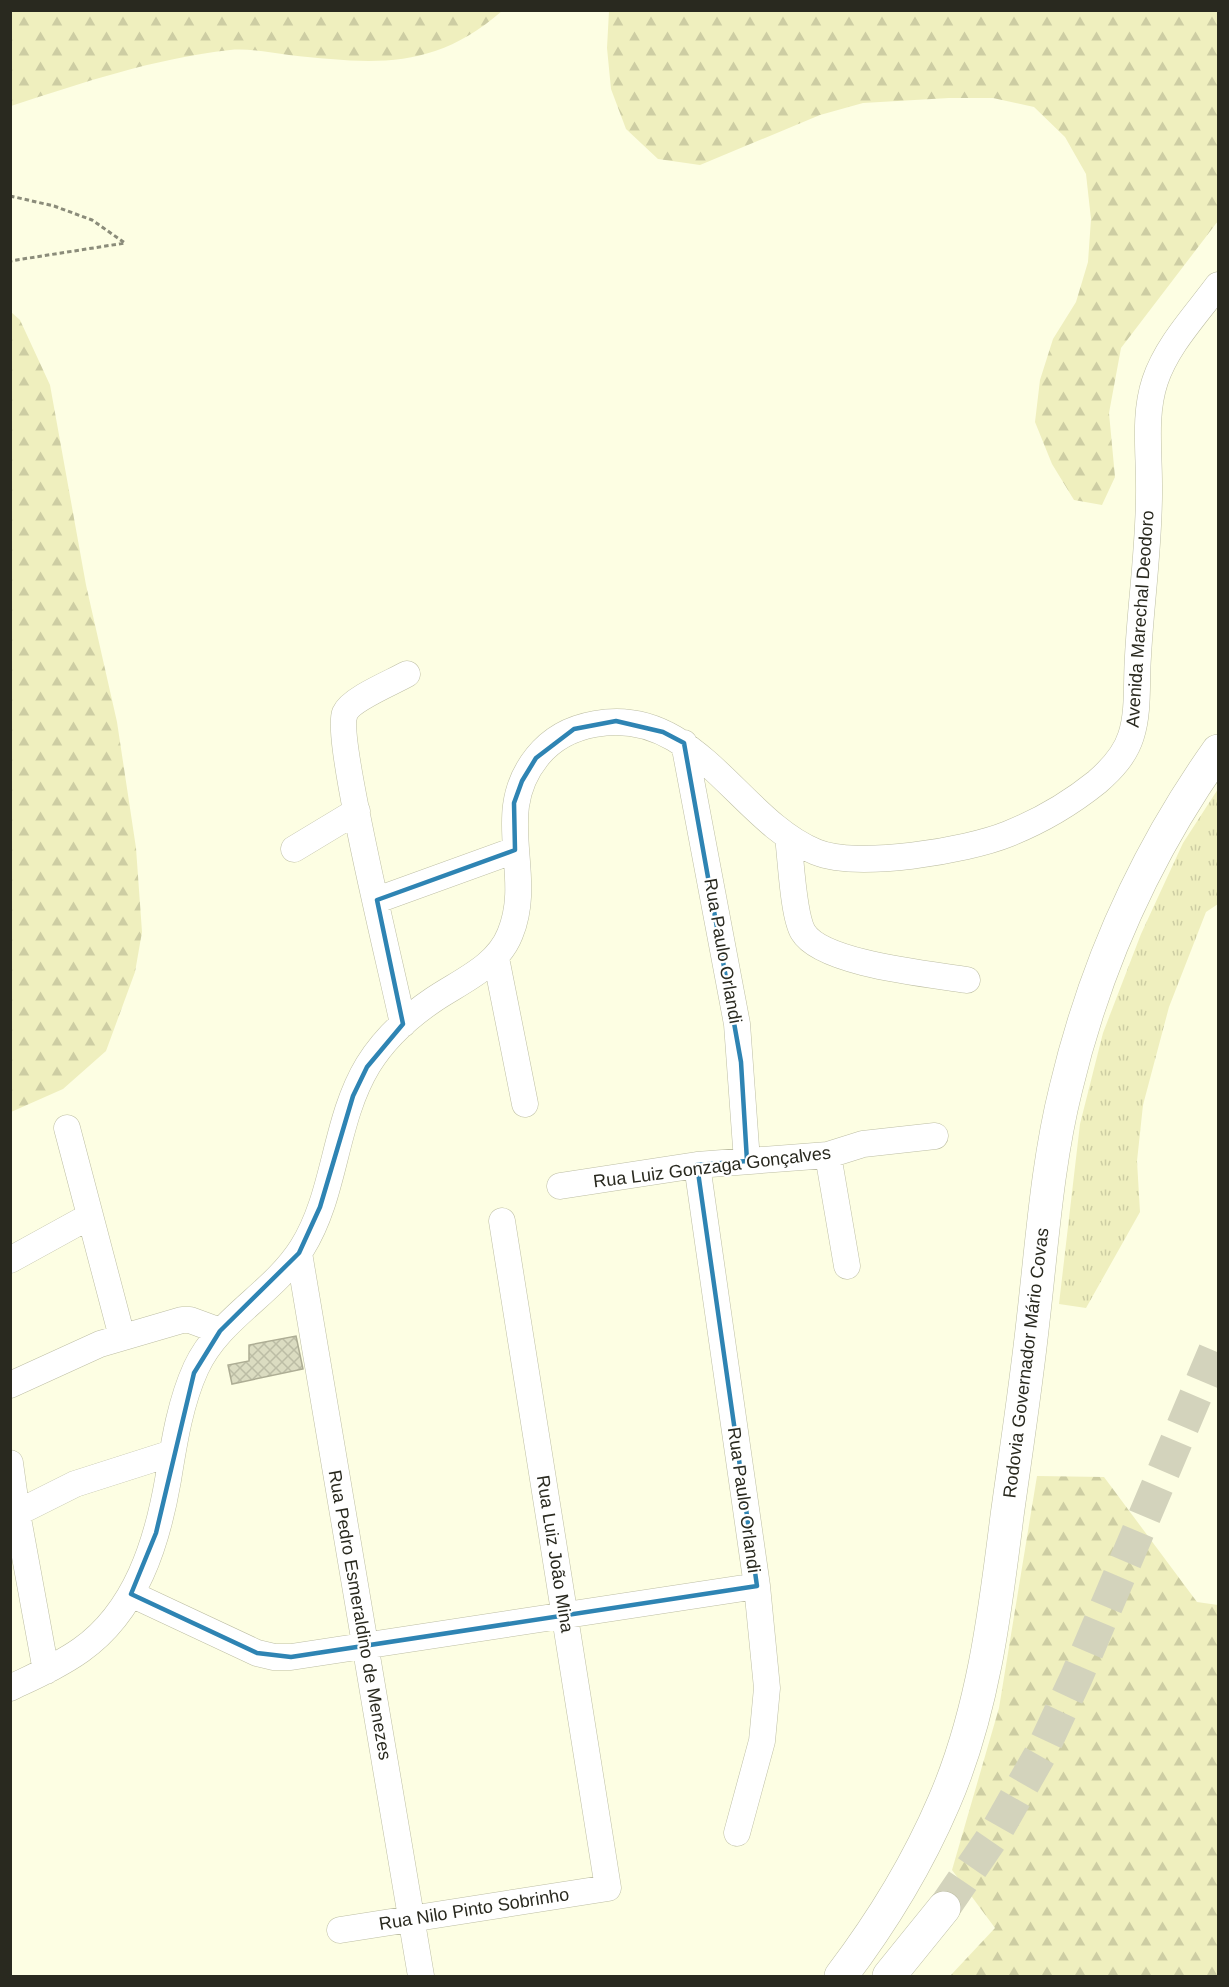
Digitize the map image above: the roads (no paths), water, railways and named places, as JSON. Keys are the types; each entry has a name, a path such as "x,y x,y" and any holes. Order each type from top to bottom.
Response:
{"highway":[{"name":"Rodovia Governador Mário Covas","path":"841,1977 886,1913 918,1856 945,1801 974,1712 996,1601 1055,1143 1079,1035 1098,975 1127,906 1174,816 1218,751"},
{"path":"889,1977 944,1908"}],"street":[{"name":"Avenida Marechal Deodoro","path":"10,1688 46,1671 86,1647 104,1630 131,1594 156,1533 172,1453 194,1373 219,1331 299,1253 320,1207 353,1096 367,1067 386,1039 428,1003 496,957 509,939 517,913 514,803 522,782 536,758 554,740 574,729 616,721 663,732 684,743 788,837 812,851 836,859 864,861 983,843 1011,833 1065,804 1096,782 1120,760 1131,736 1137,702 1149,513 1150,403 1155,380 1168,355 1218,285"},
{"path":"403,1024 357,811 345,745 345,712 354,702 407,674"},
{"name":"Rua Paulo Orlandi","path":"684,743 737,1024 747,1161"},
{"path":"294,849 357,811"},
{"path":"788,837 798,915 803,932 814,944 829,953 851,959 968,980"},
{"path":"377,900 515,850"},
{"path":"496,957 525,1104"},
{"path":"66,1128 122,1336"},
{"name":"Rua Luiz Gonzaga Gonçalves","path":"560,1186 697,1166 828,1155 863,1144 935,1136"},
{"path":"828,1155 847,1266"},
{"name":"Rua Paulo Orlandi","path":"697,1166 757,1586 765,1657 766,1717 762,1741 737,1833"},
{"path":"10,1260 90,1216"},
{"name":"Rua Luiz João Mina","path":"502,1221 608,1887"},
{"name":"Rua Pedro Esmeraldino de Menezes","path":"299,1253 421,1977"},
{"path":"10,1386 72,1355 122,1336 182,1320 190,1320 219,1331"},
{"path":"16,1513 75,1484 172,1453"},
{"path":"10,1463 16,1513 46,1671"},
{"path":"131,1594 257,1653 274,1657 291,1657 757,1586"},
{"name":"Rua Nilo Pinto Sobrinho","path":"340,1930 608,1887"}],"tunnel":[{"path":"944,1908 996,1832 1041,1753 1076,1678 1218,1343"}]}
